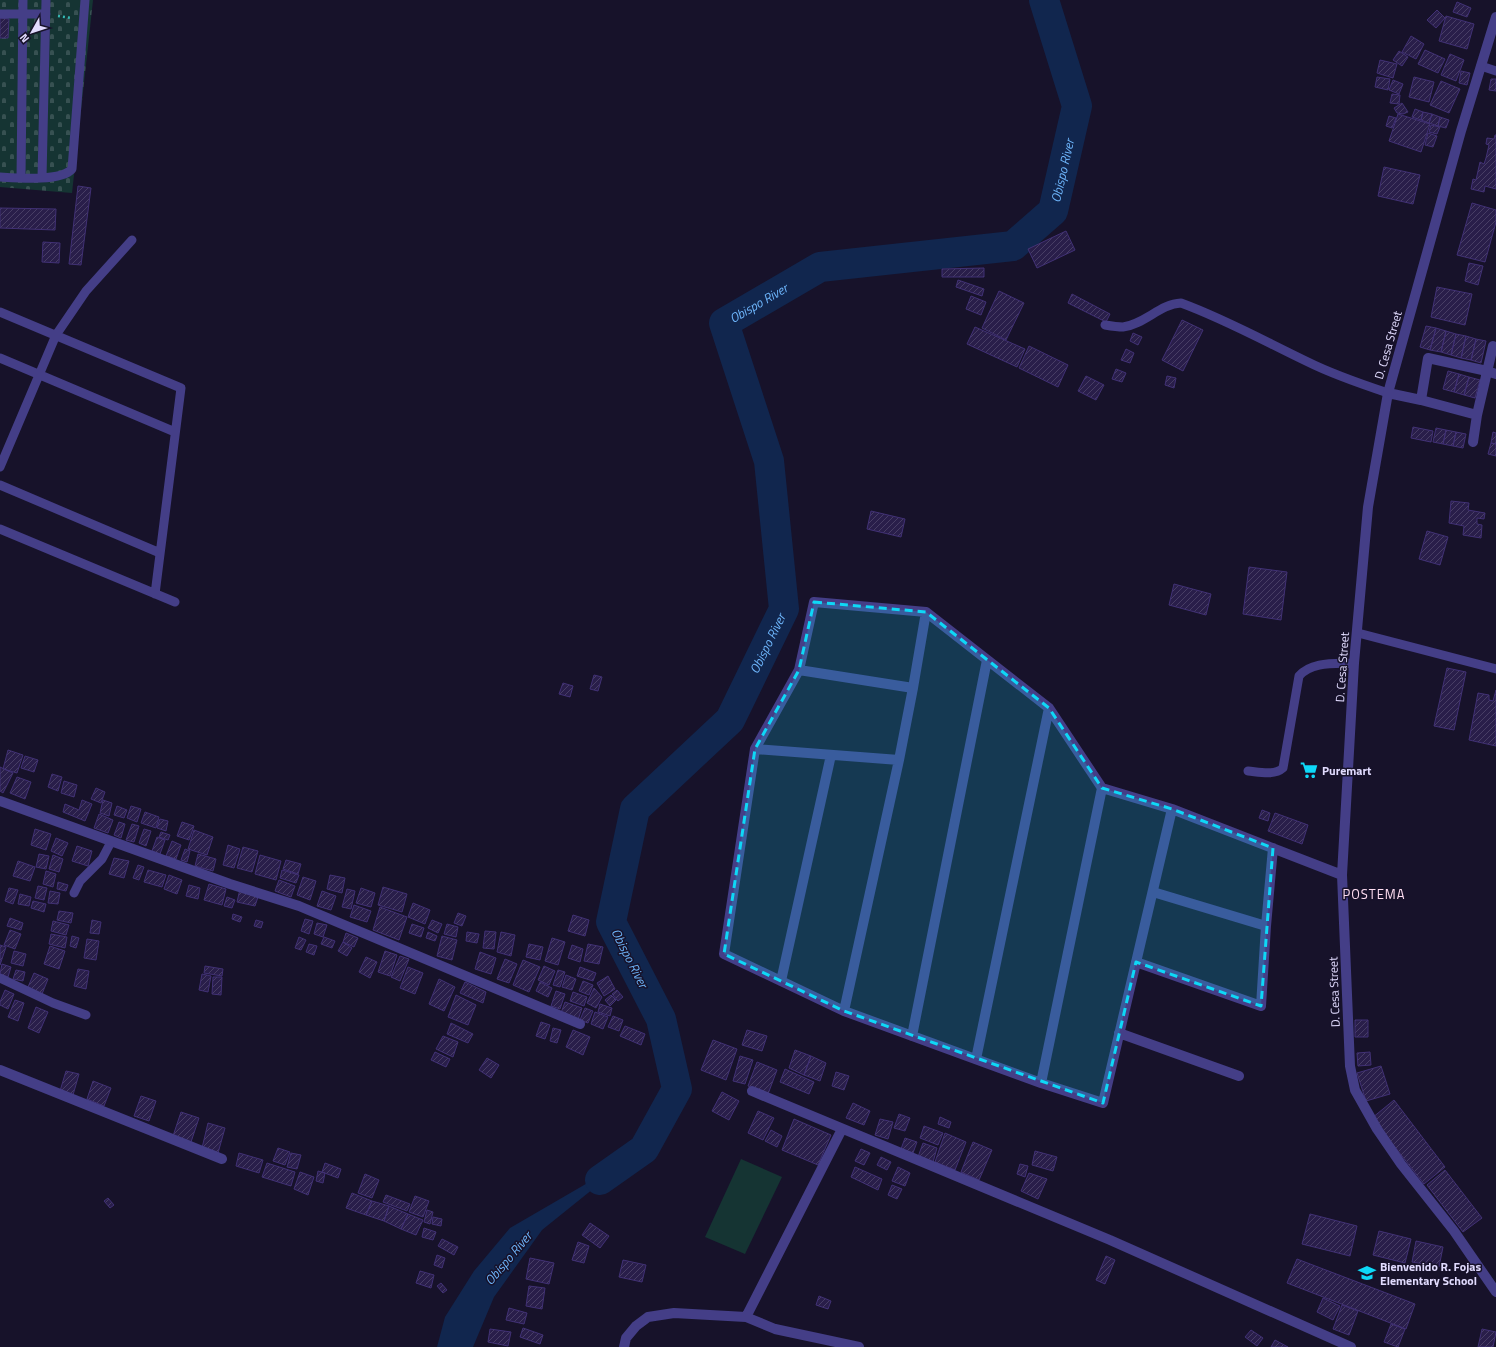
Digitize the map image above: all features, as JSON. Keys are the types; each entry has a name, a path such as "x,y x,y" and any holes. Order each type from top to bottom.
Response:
{"street":[{"name":"D. Cesa Street","path":"1496,17 1388,393 1368,507 1358,633 1354,663 1342,875 1350,1066 1355,1090 1377,1129 1397,1158 1454,1231 1496,1292"},
{"path":"1473,442 1477,415 1492,372 1493,346"},
{"path":"1421,400 1428,358 1492,372"},
{"path":"1388,393 1477,415"},
{"path":"1172,809 1103,1103 1041,1083 844,1011 724,954 755,749 799,670 814,602 926,612 1049,708 1102,788 1172,809 1342,875"},
{"path":"844,1011 899,760 926,612"},
{"path":"912,1036 988,660"},
{"path":"799,670 913,688"},
{"path":"976,1059 1049,708"},
{"path":"755,749 899,760"},
{"path":"781,981 831,755"},
{"path":"1041,1083 1102,788"},
{"path":"0,802 230,884 299,906 580,1024"},
{"path":"1136,962 1261,1006 1273,848"},
{"path":"1153,892 1266,926"},
{"path":"1119,1033 1239,1076"},
{"path":"0,1070 222,1158"},
{"path":"752,1091 1110,1240 1352,1347"},
{"path":"746,1317 842,1129"},
{"path":"624,1347 626,1338 636,1326 648,1317 674,1313 746,1317 775,1329 859,1347"}],"lane":[{"path":"21,178 23,0"},
{"path":"42,178 46,0"},
{"path":"0,177 42,178 65,174 72,169 85,0"},
{"path":"0,14 46,14"},
{"path":"1481,66 1496,71"},
{"path":"0,467 56,335 86,291 132,240"},
{"path":"1104,326 1124,327 1140,321 1173,303 1181,303 1237,327 1309,363 1344,378 1388,393"},
{"path":"0,312 181,388 155,594"},
{"path":"0,358 175,432"},
{"path":"0,485 160,553"},
{"path":"0,529 174,602"},
{"path":"1358,633 1496,669"},
{"path":"1248,771 1274,773 1283,768 1298,676 1311,666 1354,663"},
{"path":"74,893 80,882 102,859 111,842"},
{"path":"0,978 52,1003 86,1015"}],"path":[{"path":"46,14 83,21"}],"highlighted area":[{"path":"814,602 926,612 1049,708 1102,788 1172,809 1273,848 1261,1006 1136,962 1103,1103 844,1011 724,954 755,749 799,670"}],"green space":[{"path":"0,0 93,0 72,193 0,187"},
{"path":"741,1159 782,1177 745,1254 705,1237"}],"water":[{"path":"634,1156 542,1230 494,1297 473,1347 437,1347 445,1317 474,1271 510,1228"}],"building":[{"path":"1457,2 1471,8 1467,17 1453,12"},
{"path":"1437,10 1445,18 1436,28 1427,20"},
{"path":"1446,16 1474,24 1467,49 1439,41"},
{"path":"0,18 9,19 8,38 0,38"},
{"path":"1411,36 1424,44 1416,59 1402,52"},
{"path":"1425,50 1445,59 1438,73 1418,64"},
{"path":"1399,51 1408,57 1402,66 1393,60"},
{"path":"1450,54 1464,60 1456,81 1441,75"},
{"path":"1380,60 1397,64 1393,78 1377,73"},
{"path":"1461,71 1470,73 1467,85 1459,83"},
{"path":"1377,77 1390,79 1388,90 1375,87"},
{"path":"1414,77 1434,82 1429,102 1409,97"},
{"path":"1491,79 1496,79 1496,91 1489,90"},
{"path":"1393,80 1403,84 1399,94 1389,90"},
{"path":"1441,81 1460,89 1449,113 1430,105"},
{"path":"1392,94 1400,95 1399,104 1390,103"},
{"path":"1402,103 1408,112 1403,114 1397,113 1394,108"},
{"path":"1415,109 1423,112 1421,120 1412,117"},
{"path":"1423,112 1432,114 1429,123 1421,120"},
{"path":"1398,114 1430,124 1421,152 1389,141"},
{"path":"1432,114 1440,117 1438,126 1429,123"},
{"path":"1389,116 1396,118 1392,128 1386,126"},
{"path":"1440,117 1449,120 1446,128 1438,126"},
{"path":"1431,125 1440,127 1437,134 1429,132"},
{"path":"1428,133 1437,136 1433,147 1425,145"},
{"path":"1495,135 1496,189 1485,186 1484,192 1471,189 1473,179 1476,180 1480,162 1484,164 1486,158 1489,145 1486,144 1487,138 1494,139"},
{"path":"1384,167 1420,175 1413,204 1378,196"},
{"path":"78,186 91,188 81,265 69,264"},
{"path":"1472,203 1496,210 1496,222 1485,262 1457,255"},
{"path":"0,208 56,209 55,230 0,228"},
{"path":"1066,231 1075,250 1037,268 1028,249"},
{"path":"43,242 60,243 59,263 42,262"},
{"path":"1469,263 1483,266 1478,285 1465,281"},
{"path":"984,268 984,277 942,277 942,269"},
{"path":"958,280 984,289 982,296 956,287"},
{"path":"1437,287 1472,294 1465,325 1431,317"},
{"path":"999,291 1024,303 1006,340 982,328"},
{"path":"1072,294 1110,314 1106,322 1068,303"},
{"path":"971,296 986,302 981,315 966,309"},
{"path":"1182,320 1203,330 1183,371 1162,360"},
{"path":"1426,326 1436,328 1430,350 1420,347"},
{"path":"975,327 1025,349 1017,367 967,344"},
{"path":"1436,328 1446,331 1441,352 1430,350"},
{"path":"1446,331 1456,334 1451,355 1441,352"},
{"path":"1133,333 1142,337 1138,345 1130,341"},
{"path":"1456,334 1466,336 1461,358 1451,355"},
{"path":"1466,336 1476,339 1471,360 1461,358"},
{"path":"1476,339 1486,341 1481,363 1471,360"},
{"path":"1029,346 1068,365 1058,387 1019,368"},
{"path":"1126,349 1134,353 1130,363 1121,360"},
{"path":"1116,369 1126,373 1122,382 1112,379"},
{"path":"1448,371 1459,374 1454,392 1443,389"},
{"path":"1459,374 1469,377 1464,395 1454,392"},
{"path":"1086,376 1104,385 1096,400 1078,391"},
{"path":"1167,376 1176,378 1174,388 1165,385"},
{"path":"1469,377 1480,380 1475,398 1464,395"},
{"path":"1413,427 1433,431 1431,442 1411,438"},
{"path":"1436,428 1446,430 1443,444 1433,442"},
{"path":"1446,430 1456,432 1453,446 1443,444"},
{"path":"1456,432 1466,434 1463,448 1453,446"},
{"path":"1493,432 1496,433 1496,444 1491,443"},
{"path":"1491,443 1496,444 1496,456 1488,454"},
{"path":"1451,501 1469,503 1468,510 1485,513 1484,519 1477,518 1477,524 1482,525 1481,538 1463,535 1464,526 1449,523"},
{"path":"871,511 905,519 901,537 867,529"},
{"path":"1427,531 1448,537 1440,565 1419,559"},
{"path":"1249,567 1287,572 1281,620 1243,614"},
{"path":"1174,584 1211,594 1206,615 1169,605"},
{"path":"1447,668 1466,672 1454,730 1434,726"},
{"path":"594,675 602,677 598,691 590,689"},
{"path":"563,683 573,686 570,697 559,694"},
{"path":"1496,690 1496,746 1469,740 1478,693 1489,695 1489,700 1493,701"},
{"path":"8,750 23,755 17,773 3,769"},
{"path":"25,756 38,760 34,772 21,768"},
{"path":"0,767 13,773 3,793 0,791"},
{"path":"52,774 62,777 58,791 48,787"},
{"path":"17,777 31,782 25,799 10,793"},
{"path":"64,781 77,785 74,797 61,793"},
{"path":"96,788 105,792 101,803 91,799"},
{"path":"82,800 92,804 85,821 63,812 65,804 79,810"},
{"path":"103,800 112,803 109,816 100,813"},
{"path":"117,806 127,810 124,818 114,815"},
{"path":"131,806 141,809 137,822 127,818"},
{"path":"1262,810 1270,813 1268,821 1259,818"},
{"path":"145,812 159,817 156,828 141,823"},
{"path":"1275,813 1308,825 1302,844 1268,831"},
{"path":"99,814 113,820 108,833 94,828"},
{"path":"160,819 168,821 166,831 157,828"},
{"path":"119,822 125,824 121,838 114,835"},
{"path":"182,822 194,826 189,840 177,836"},
{"path":"132,824 139,826 134,842 126,840"},
{"path":"35,829 51,834 46,850 31,845"},
{"path":"144,829 151,831 146,846 139,843"},
{"path":"194,830 213,837 207,855 188,849"},
{"path":"161,832 170,835 168,840 159,837"},
{"path":"157,837 165,840 160,854 152,851"},
{"path":"56,838 68,843 62,856 51,851"},
{"path":"172,841 181,845 176,859 166,856"},
{"path":"228,845 240,849 234,868 223,865"},
{"path":"77,846 92,851 88,866 72,861"},
{"path":"243,847 258,851 252,872 237,868"},
{"path":"185,849 190,851 187,862 181,860"},
{"path":"39,854 49,856 46,869 36,867"},
{"path":"198,854 216,859 213,871 195,866"},
{"path":"53,855 63,859 59,872 49,869"},
{"path":"260,855 281,861 276,880 255,874"},
{"path":"114,858 129,861 124,878 109,874"},
{"path":"286,860 301,864 298,874 283,869"},
{"path":"18,861 35,867 30,881 13,876"},
{"path":"138,865 144,867 139,880 133,878"},
{"path":"148,870 166,875 162,887 144,882"},
{"path":"282,870 299,875 296,883 280,878"},
{"path":"46,871 56,874 53,887 43,884"},
{"path":"169,875 182,880 177,894 164,889"},
{"path":"330,875 345,878 342,893 327,889"},
{"path":"303,877 316,881 310,900 297,895"},
{"path":"279,880 295,886 291,897 275,891"},
{"path":"58,882 68,885 66,891 57,889"},
{"path":"209,884 226,889 222,905 204,900"},
{"path":"189,885 200,888 198,899 186,896"},
{"path":"38,886 47,888 44,900 35,898"},
{"path":"383,887 407,894 402,912 378,905"},
{"path":"9,888 18,890 13,904 5,901"},
{"path":"361,888 375,893 371,907 356,903"},
{"path":"240,889 259,894 255,906 237,902"},
{"path":"347,889 355,891 351,909 342,907"},
{"path":"50,891 60,893 58,904 48,903"},
{"path":"322,891 336,896 331,910 317,906"},
{"path":"20,894 31,897 29,906 18,904"},
{"path":"227,897 235,900 232,908 224,906"},
{"path":"33,901 46,904 44,912 31,908"},
{"path":"413,903 430,910 425,924 408,917"},
{"path":"354,905 371,911 367,922 350,917"},
{"path":"380,907 407,917 399,940 373,930"},
{"path":"59,911 73,913 71,923 57,920"},
{"path":"458,913 466,916 462,926 454,923"},
{"path":"233,914 242,917 240,922 232,919"},
{"path":"573,915 589,920 585,936 568,931"},
{"path":"10,918 23,923 21,930 7,926"},
{"path":"305,919 313,921 309,934 301,931"},
{"path":"92,920 101,922 99,934 90,933"},
{"path":"256,920 263,922 261,928 254,926"},
{"path":"432,920 442,924 438,933 428,928"},
{"path":"53,921 69,925 66,935 51,931"},
{"path":"317,923 327,925 323,937 314,934"},
{"path":"412,924 424,928 421,937 409,933"},
{"path":"447,924 458,927 456,937 444,934"},
{"path":"10,930 21,934 15,949 4,945"},
{"path":"485,931 496,932 494,949 483,948"},
{"path":"428,932 437,936 435,941 426,938"},
{"path":"467,932 479,934 477,943 466,941"},
{"path":"501,932 515,935 511,956 497,952"},
{"path":"346,933 358,938 354,947 343,942"},
{"path":"51,934 67,937 65,948 49,944"},
{"path":"72,936 79,938 76,948 70,946"},
{"path":"442,936 457,940 452,960 437,956"},
{"path":"299,937 306,940 301,950 295,948"},
{"path":"324,937 335,941 332,948 321,944"},
{"path":"552,938 565,942 558,965 545,961"},
{"path":"87,939 99,941 96,960 84,958"},
{"path":"343,942 352,948 347,956 338,951"},
{"path":"309,944 317,946 314,955 306,952"},
{"path":"529,944 543,947 540,960 526,957"},
{"path":"588,944 603,947 599,964 584,961"},
{"path":"0,945 6,947 0,965"},
{"path":"572,945 583,949 580,962 568,958"},
{"path":"50,946 65,951 59,969 44,964"},
{"path":"14,951 26,954 23,966 11,963"},
{"path":"385,951 397,955 390,976 378,972"},
{"path":"480,952 496,958 491,974 475,969"},
{"path":"400,956 409,959 400,981 391,977"},
{"path":"366,957 377,962 370,978 359,972"},
{"path":"505,959 517,964 509,983 497,979"},
{"path":"523,960 540,967 529,992 513,985"},
{"path":"2,964 11,967 8,977 0,974"},
{"path":"205,966 223,969 222,976 204,973"},
{"path":"544,966 555,971 549,985 538,980"},
{"path":"408,967 423,973 415,994 400,988"},
{"path":"580,967 596,973 593,981 577,976"},
{"path":"78,969 89,971 86,989 74,986"},
{"path":"16,970 25,972 23,981 13,979"},
{"path":"558,970 565,972 560,987 553,985"},
{"path":"34,973 48,979 42,994 28,987"},
{"path":"202,974 211,976 208,992 199,990"},
{"path":"566,975 576,979 572,990 562,987"},
{"path":"608,976 615,989 604,996 597,983"},
{"path":"213,977 222,977 221,995 212,994"},
{"path":"439,979 455,987 444,1011 429,1004"},
{"path":"583,981 593,985 589,995 579,991"},
{"path":"465,982 486,992 483,1003 460,993"},
{"path":"540,982 552,988 548,997 536,991"},
{"path":"594,988 602,997 596,1008 587,1003"},
{"path":"5,990 14,994 8,1009 0,1005"},
{"path":"617,990 623,997 618,1001 612,994"},
{"path":"556,991 565,994 560,1009 551,1006"},
{"path":"573,992 587,997 584,1006 570,1001"},
{"path":"456,995 476,1005 468,1025 448,1017"},
{"path":"611,995 616,1000 610,1006 605,1000"},
{"path":"15,1000 24,1003 18,1021 8,1017"},
{"path":"565,1002 582,1008 578,1020 561,1013"},
{"path":"600,1004 612,1008 610,1016 598,1012"},
{"path":"36,1007 48,1012 39,1033 28,1028"},
{"path":"585,1008 593,1011 588,1023 580,1020"},
{"path":"595,1012 608,1017 603,1029 591,1024"},
{"path":"613,1016 623,1020 619,1031 608,1027"},
{"path":"1355,1020 1368,1020 1368,1037 1355,1037"},
{"path":"541,1022 550,1025 545,1039 536,1036"},
{"path":"451,1023 473,1034 468,1043 447,1034"},
{"path":"625,1026 645,1034 641,1045 620,1036"},
{"path":"553,1028 561,1030 557,1043 550,1041"},
{"path":"573,1030 590,1037 583,1055 566,1047"},
{"path":"747,1030 767,1036 762,1051 742,1045"},
{"path":"443,1036 458,1042 453,1057 436,1049"},
{"path":"713,1040 737,1049 726,1080 701,1070"},
{"path":"795,1050 811,1056 804,1075 789,1068"},
{"path":"435,1052 450,1059 446,1067 431,1060"},
{"path":"1370,1052 1371,1065 1358,1066 1357,1053"},
{"path":"740,1056 753,1060 745,1084 733,1081"},
{"path":"811,1056 826,1063 820,1081 804,1075"},
{"path":"487,1058 499,1065 491,1078 479,1070"},
{"path":"757,1062 777,1070 768,1094 748,1086"},
{"path":"1381,1066 1390,1094 1366,1101 1357,1073"},
{"path":"785,1069 814,1082 809,1094 780,1082"},
{"path":"66,1071 79,1074 73,1095 60,1091"},
{"path":"836,1072 849,1076 844,1090 832,1086"},
{"path":"93,1081 111,1088 104,1106 87,1099"},
{"path":"722,1092 739,1101 729,1120 712,1111"},
{"path":"141,1096 156,1101 149,1121 134,1116"},
{"path":"1394,1100 1445,1167 1424,1184 1372,1118"},
{"path":"853,1103 870,1111 864,1125 846,1118"},
{"path":"758,1111 774,1118 763,1140 748,1133"},
{"path":"181,1112 199,1118 191,1142 173,1136"},
{"path":"899,1114 910,1118 905,1131 894,1128"},
{"path":"940,1117 951,1122 949,1128 938,1124"},
{"path":"794,1119 831,1135 818,1165 782,1150"},
{"path":"880,1119 893,1122 888,1139 875,1135"},
{"path":"208,1123 225,1128 218,1153 202,1148"},
{"path":"924,1126 943,1133 938,1145 920,1138"},
{"path":"771,1130 782,1136 777,1147 765,1141"},
{"path":"945,1133 966,1142 955,1170 935,1162"},
{"path":"905,1138 917,1142 913,1153 901,1149"},
{"path":"973,1142 992,1150 979,1180 961,1172"},
{"path":"923,1143 937,1148 933,1162 918,1157"},
{"path":"278,1148 290,1152 285,1165 273,1161"},
{"path":"861,1149 870,1153 864,1165 855,1161"},
{"path":"1035,1151 1057,1157 1053,1171 1032,1165"},
{"path":"239,1153 263,1160 259,1173 236,1166"},
{"path":"291,1153 301,1155 297,1169 287,1167"},
{"path":"881,1157 891,1162 887,1170 877,1165"},
{"path":"267,1163 295,1172 291,1186 262,1177"},
{"path":"325,1163 341,1169 338,1178 322,1172"},
{"path":"1020,1164 1028,1166 1025,1177 1017,1174"},
{"path":"855,1167 882,1179 878,1190 851,1177"},
{"path":"898,1167 910,1173 905,1186 892,1181"},
{"path":"1445,1170 1482,1218 1463,1232 1427,1185"},
{"path":"318,1171 325,1173 323,1183 316,1181"},
{"path":"300,1172 314,1177 308,1195 294,1189"},
{"path":"1029,1173 1047,1179 1038,1199 1021,1191"},
{"path":"365,1174 379,1180 372,1198 358,1193"},
{"path":"892,1185 902,1189 897,1199 888,1195"},
{"path":"352,1193 372,1201 366,1215 346,1208"},
{"path":"386,1195 410,1204 407,1211 383,1202"},
{"path":"415,1196 429,1201 423,1217 409,1212"},
{"path":"108,1198 114,1205 110,1208 104,1201"},
{"path":"372,1201 389,1206 384,1221 366,1215"},
{"path":"389,1206 408,1214 401,1229 384,1221"},
{"path":"427,1210 433,1212 430,1224 424,1222"},
{"path":"408,1214 423,1220 416,1235 401,1229"},
{"path":"1310,1214 1357,1226 1350,1256 1302,1244"},
{"path":"433,1217 442,1219 441,1226 432,1224"},
{"path":"590,1223 609,1236 600,1248 582,1235"},
{"path":"424,1228 436,1232 433,1240 422,1237"},
{"path":"1379,1231 1411,1239 1405,1263 1373,1255"},
{"path":"442,1239 458,1247 454,1255 438,1246"},
{"path":"1416,1241 1443,1247 1439,1267 1412,1262"},
{"path":"578,1242 589,1246 584,1263 572,1260"},
{"path":"437,1255 445,1258 442,1268 434,1265"},
{"path":"1106,1256 1115,1260 1105,1284 1096,1280"},
{"path":"530,1258 554,1263 549,1284 526,1279"},
{"path":"1297,1259 1415,1304 1406,1329 1287,1283"},
{"path":"623,1260 646,1265 642,1282 619,1277"},
{"path":"420,1271 434,1275 431,1288 416,1283"},
{"path":"441,1283 447,1290 443,1293 437,1286"},
{"path":"529,1286 545,1288 542,1309 526,1306"},
{"path":"819,1296 831,1301 828,1309 816,1305"},
{"path":"1323,1298 1340,1306 1333,1320 1317,1312"},
{"path":"1342,1305 1358,1311 1349,1335 1333,1329"},
{"path":"509,1308 527,1313 524,1324 506,1320"},
{"path":"1391,1324 1405,1329 1398,1347 1384,1342"},
{"path":"523,1328 543,1335 540,1344 520,1337"},
{"path":"490,1329 511,1332 508,1346 488,1342"},
{"path":"1482,1329 1496,1332 1493,1347 1478,1347"},
{"path":"1251,1330 1263,1338 1257,1346 1245,1337"},
{"path":"1275,1340 1288,1347 1271,1347"}],"waterway":[{"name":"Obispo River","path":"600,1180 644,1149 677,1089 661,1019 611,922 635,809 730,720 784,609 769,461 724,323 820,267 1013,246 1053,211 1077,106 1044,0"}],"place":[{"name":"Puremart","path":"1309,770"},
{"name":"Bienvenido R. Fojas Elementary School","path":"1367,1273"}],"district":[{"name":"POSTEMA","path":"1374,894"}]}
